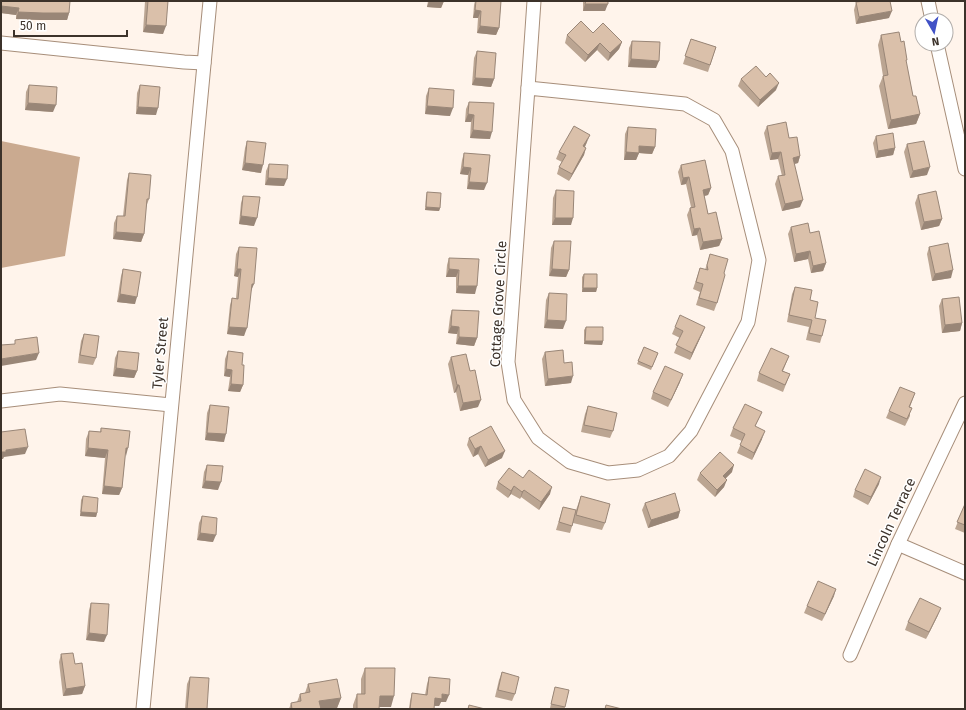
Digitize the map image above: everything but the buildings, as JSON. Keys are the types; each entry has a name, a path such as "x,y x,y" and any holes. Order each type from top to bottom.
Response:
{"street":[{"name":"Tyler Street","path":"143,709 210,1"},
{"name":"Cottage Grove Circle","path":"528,88 686,104 714,120 732,151 759,260 748,322 691,431 669,456 638,470 608,473 570,462 538,438 514,400 508,362 534,1"},
{"path":"928,1 930,12"},
{"path":"1,43 176,62 204,63"},
{"path":"939,52 965,169"},
{"path":"1,401 60,394 171,405"},
{"name":"Lincoln Terrace","path":"850,655 898,544 965,403"},
{"path":"898,544 965,573"}],"shaded area":[{"path":"1,141 80,157 65,256 1,268"}]}
